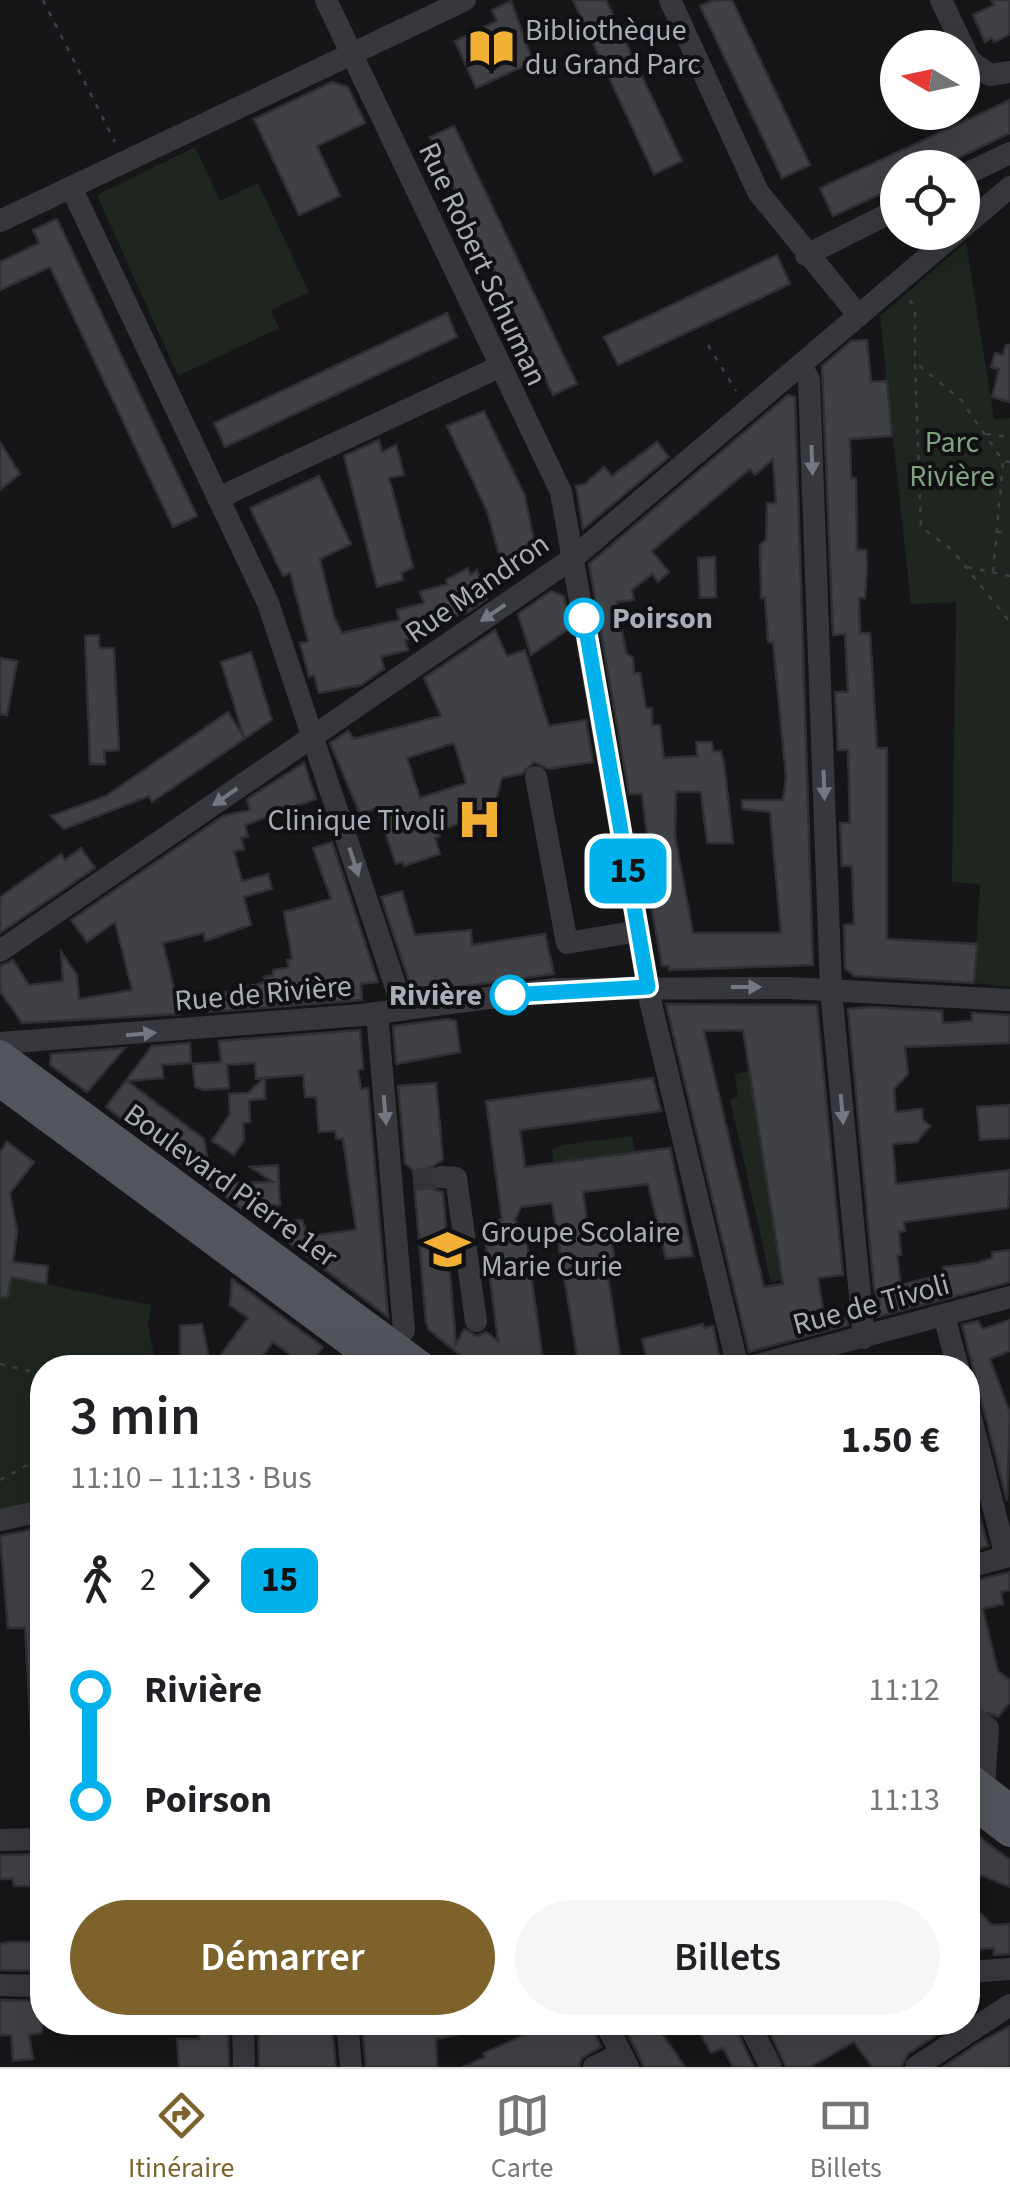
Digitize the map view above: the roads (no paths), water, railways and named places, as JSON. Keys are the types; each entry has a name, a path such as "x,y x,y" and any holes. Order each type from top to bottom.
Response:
{"main road":[{"name":"Boulevard Pierre 1er","path":"0,1054 388,1355"},
{"name":"Boulevard Pierre 1er","path":"0,1084 388,1355"},
{"path":"980,1792 1010,1808"},
{"path":"980,1797 1010,1833"}],"street":[{"name":"Rue Robert Schuman","path":"326,0 560,492 648,987 735,1355"},
{"path":"0,220 465,0"},
{"path":"670,0 758,192 859,316"},
{"path":"941,0 970,60 990,75 1010,72"},
{"path":"980,167 1010,152"},
{"path":"71,187 268,604 403,1009"},
{"path":"980,213 1010,187"},
{"path":"806,254 880,218"},
{"name":"Rue Mandron","path":"0,952 574,558 936,250"},
{"path":"801,365 809,380 831,990 864,1338"},
{"path":"218,498 499,367"},
{"path":"536,777 567,942 639,931"},
{"name":"Rue de Rivière","path":"0,1043 377,1012 555,989 831,990 1010,1000"},
{"path":"377,1012 402,1181 404,1330 390,1355"},
{"path":"36,1081 30,1056 44,1042"},
{"path":"441,1178 456,1178 476,1321"},
{"name":"Rue de Tivoli","path":"797,1355 1010,1297"},
{"path":"944,1316 954,1355"},
{"path":"980,1451 1008,1556 980,1564"},
{"path":"0,1520 30,1514"},
{"path":"980,1760 988,1728"},
{"path":"0,1840 30,1839"},
{"path":"980,1971 1010,1968"},
{"path":"0,1985 30,1986"},
{"path":"980,2025 1010,2005"},
{"path":"243,2035 244,2067"},
{"path":"348,2035 351,2067"},
{"path":"594,2067 624,2060 612,2035"},
{"path":"755,2035 771,2067"},
{"path":"916,2067 965,2035"}],"tunnel":[{"path":"414,1180 441,1177"},
{"path":"980,1722 988,1728"}],"place":[{"name":"Bibliothèque du Grand Parc","path":"492,47"},
{"name":"Poirson","path":"584,618"},
{"name":"Clinique Tivoli","path":"479,820"},
{"name":"Rivière","path":"510,995"},
{"name":"Groupe Scolaire Marie Curie","path":"448,1249"}],"park label":[{"name":"Parc Rivière","path":"952,459"}]}
